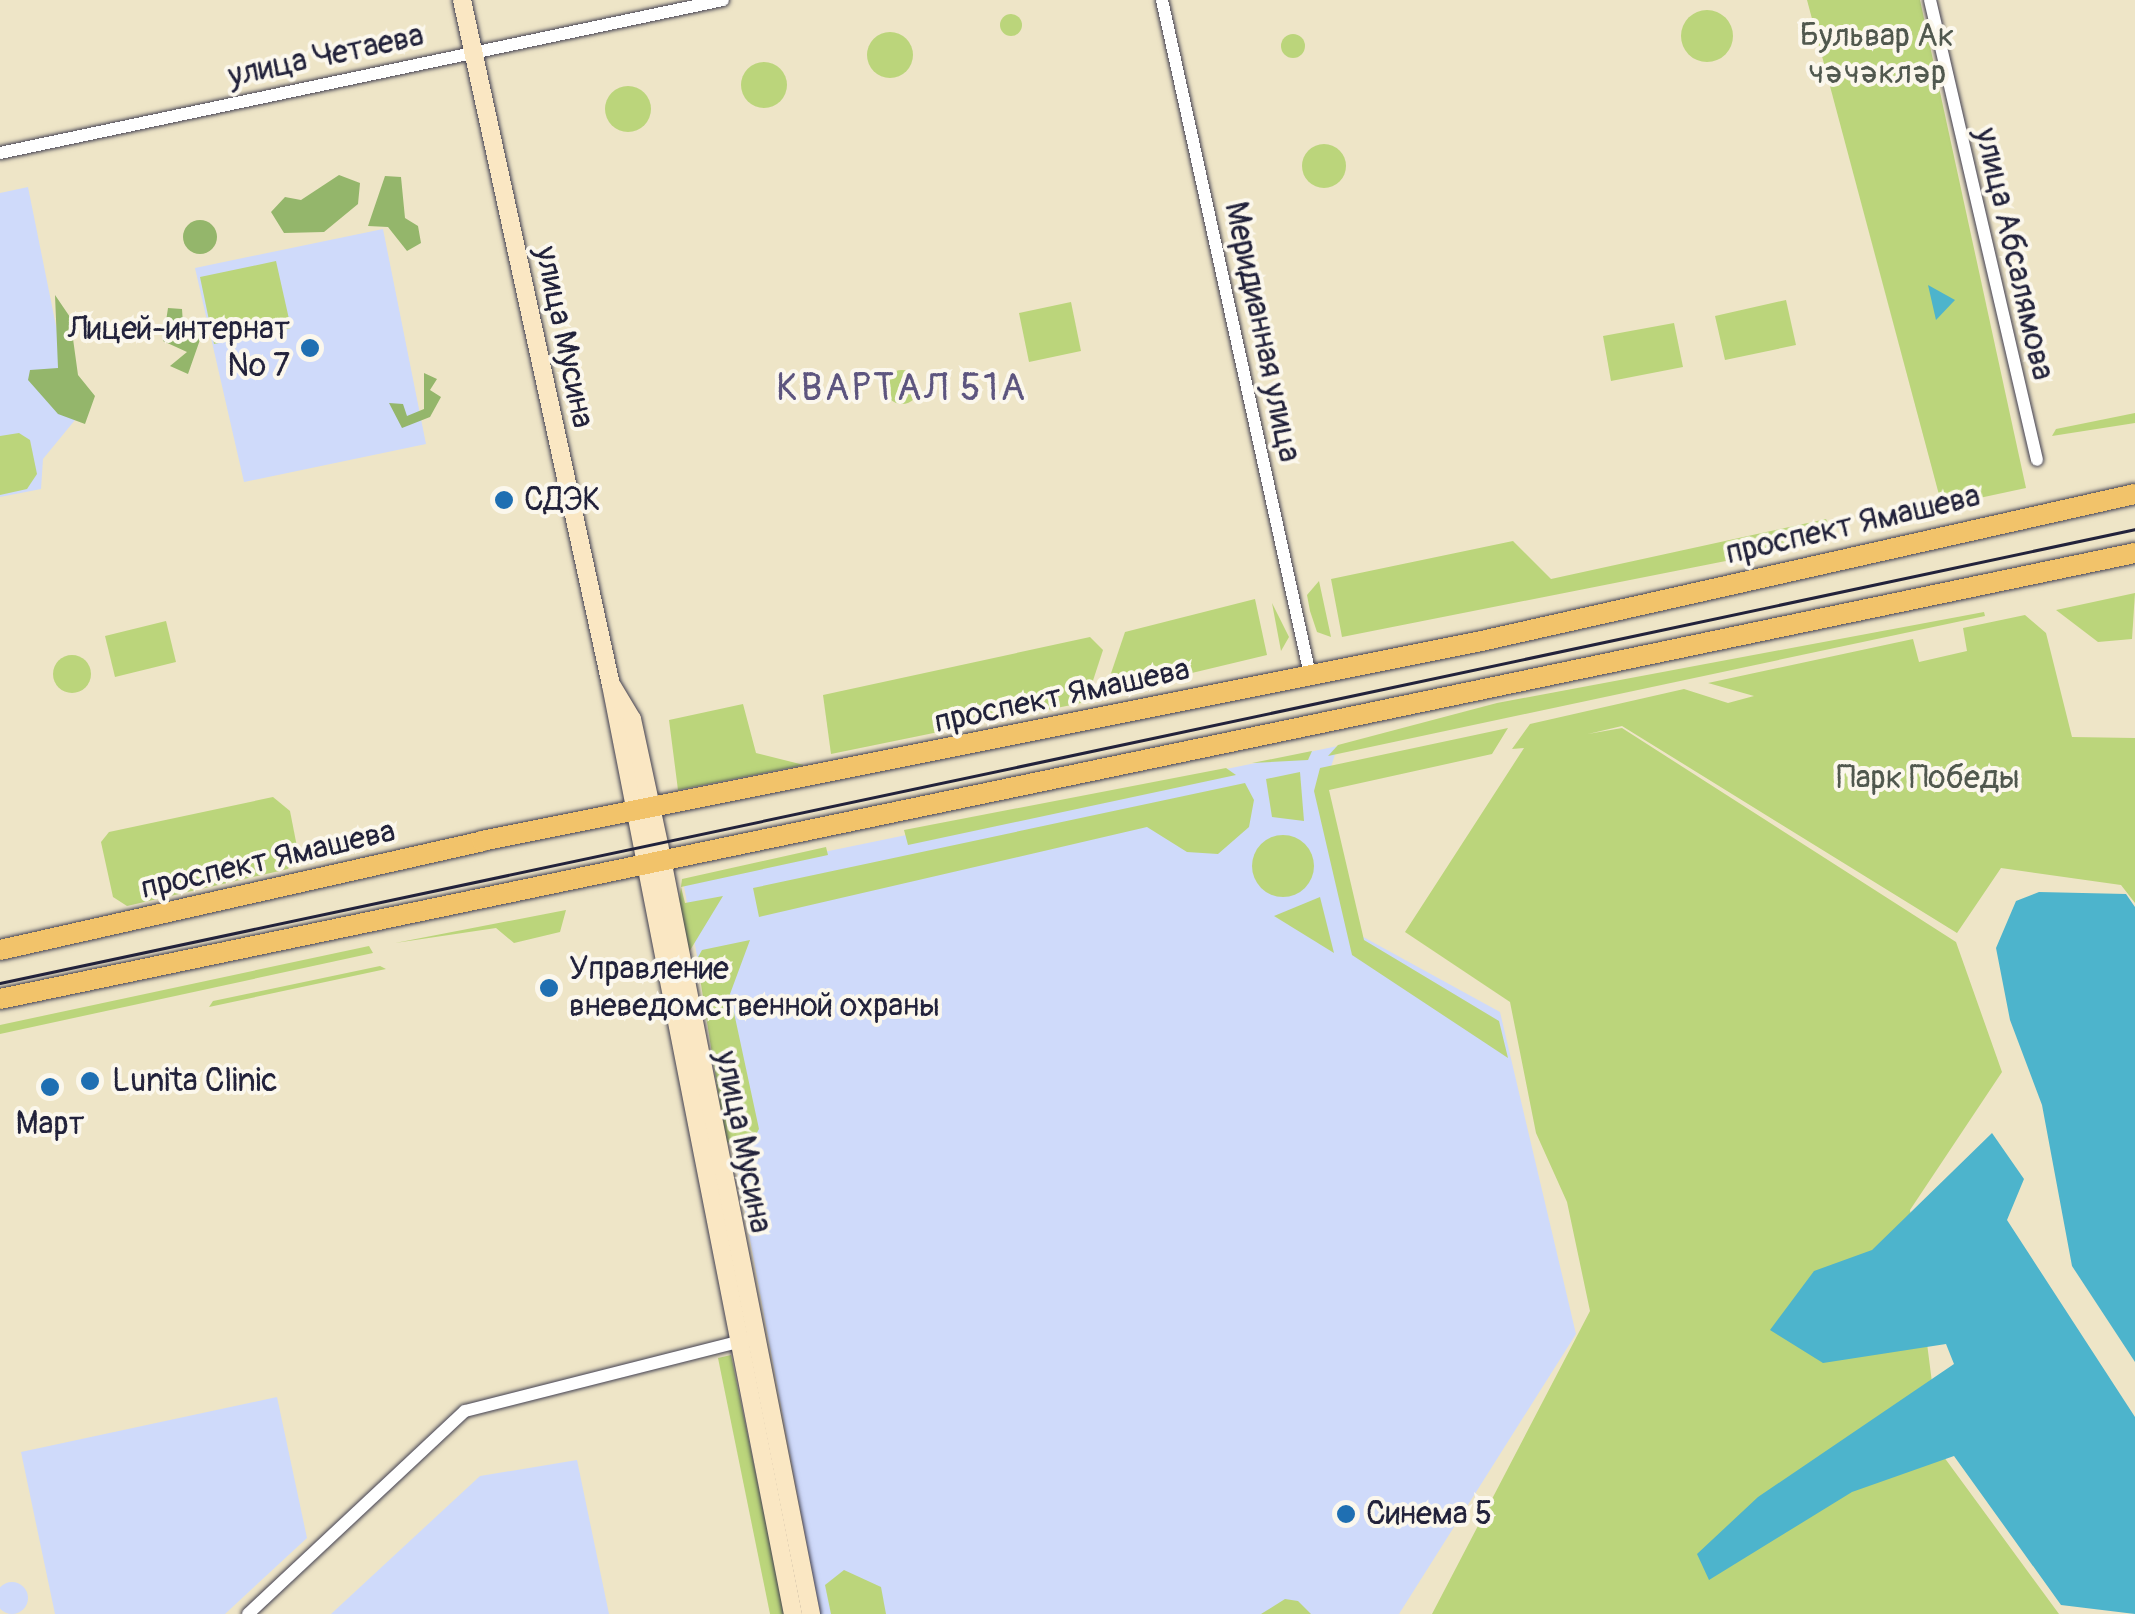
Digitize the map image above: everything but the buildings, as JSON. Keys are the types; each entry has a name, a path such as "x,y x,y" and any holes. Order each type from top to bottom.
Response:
{"main road":[{"name":"проспект Ямашева","path":"0,950 642,811 1310,675 2135,494"},
{"path":"0,1000 2135,553"}],"street":[{"name":"улица Мусина","path":"462,0 612,686 632,719 642,811 746,1340 793,1614"},
{"name":"улица Четаева","path":"0,152 723,0"},
{"name":"Меридианная улица","path":"1162,0 1310,675"},
{"name":"улица Абсалямова","path":"1930,0 2036,460"},
{"name":"улица Мусина","path":"746,1340 811,1614"},
{"path":"248,1614 465,1411 746,1340"}],"shaded area":[{"path":"28,187 75,420 43,459 41,489 0,497 0,193"},
{"name":"Лицей-интернат № 7","path":"383,229 426,444 244,482 195,268"},
{"path":"1338,746 1323,790 1356,933 1500,1012 1576,1334 1399,1614 820,1614 683,881"},
{"path":"277,1397 307,1538 225,1614 55,1614 21,1452"},
{"path":"577,1460 609,1614 331,1614 480,1476"},
{"path":"12,1582 23,1587 28,1598 23,1609 12,1614 1,1609 -4,1598 1,1587"}],"green space":[{"name":"Бульвар Ак чәчәкләр","path":"1807,0 1920,0 2026,488 1942,506"},
{"path":"1707,10 1725,18 1733,36 1725,54 1707,62 1689,54 1681,36 1689,18"},
{"path":"1011,14 1019,17 1019,33 1011,36 1003,33 1000,25 1003,17"},
{"path":"890,32 906,39 913,55 906,71 890,78 874,71 867,55 874,39"},
{"path":"1293,34 1305,46 1293,58 1281,46"},
{"path":"764,62 780,69 787,85 780,101 764,108 748,101 741,85 748,69"},
{"path":"628,86 644,93 651,109 644,125 628,132 612,125 605,109 612,93"},
{"path":"1324,144 1340,150 1346,166 1340,182 1324,188 1308,182 1302,166 1308,150"},
{"path":"339,175 360,183 358,204 324,232 284,233 271,212 285,197 301,200"},
{"path":"385,176 401,177 405,218 418,226 421,243 407,251 388,227 368,226"},
{"path":"200,220 212,225 217,237 212,249 200,254 188,249 183,237 188,225"},
{"path":"276,261 291,328 214,344 200,277"},
{"path":"55,295 70,317 78,375 95,396 85,424 58,414 28,380 30,370 58,368"},
{"path":"1786,300 1796,345 1725,360 1715,316"},
{"path":"1071,302 1081,351 1029,362 1019,313"},
{"path":"168,308 182,309 183,324 202,334 188,374 170,366 187,352 163,341"},
{"path":"1674,323 1683,367 1611,381 1603,336"},
{"path":"902,370 914,375 919,387 914,399 902,404 890,399 885,387 890,375"},
{"path":"424,373 437,379 430,390 441,397 430,417 402,428 389,403 403,404 407,416 424,409"},
{"path":"2135,413 2135,423 2052,436 2056,429"},
{"path":"19,433 30,440 37,474 27,489 0,495 0,436"},
{"path":"1826,519 1837,539 1342,637 1331,579 1513,541 1551,579"},
{"path":"1319,581 1331,637 1317,632 1310,611 1307,595"},
{"path":"2135,593 2132,639 2098,642 2056,610"},
{"path":"1255,599 1267,655 1104,694 1125,632"},
{"path":"1272,603 1289,637 1281,651"},
{"path":"1984,612 1985,616 1328,756 1338,745 1497,703"},
{"name":"Парк Победы","path":"2025,615 2046,633 2072,737 2135,738 2135,903 2121,885 2001,868 1957,933 1622,726 1588,734 1622,728 1956,942 2002,1072 1910,1210 1941,1453 2059,1614 1432,1614 1590,1311 1567,1202 1536,1133 1510,1002 1405,932 1524,748 1512,749 1530,724 1684,689 1728,703 1754,696 1708,683 1913,639 1919,662 1967,651 1963,628"},
{"path":"166,621 176,662 115,677 105,636"},
{"path":"1090,637 1103,650 1086,702 831,754 823,695"},
{"path":"72,655 86,660 91,674 86,688 72,693 58,688 53,674 58,660"},
{"path":"743,704 756,753 804,765 678,790 669,720"},
{"path":"1508,728 1492,754 1329,790 1364,940 1499,1021 1508,1058 1352,955 1314,791 1320,768"},
{"path":"1312,751 1308,760 1252,763"},
{"path":"1226,768 1236,775 908,845 904,830"},
{"path":"1300,772 1304,821 1272,817 1266,779"},
{"path":"1245,783 1254,800 1249,827 1218,854 1187,852 1147,827 759,917 753,888"},
{"path":"273,797 290,811 298,852 288,869 127,906 113,897 101,842 109,832"},
{"path":"1283,835 1305,844 1314,866 1305,888 1283,897 1261,888 1252,866 1261,844"},
{"path":"826,847 828,855 681,887 685,903 723,896 689,952 679,902 682,879"},
{"path":"1320,897 1334,953 1274,916"},
{"path":"566,910 560,932 514,943 496,928 395,943"},
{"path":"750,940 730,994 759,1129 749,1147 726,1142 697,959 702,950"},
{"path":"369,946 373,953 0,1034 0,1025"},
{"path":"380,966 386,969 209,1007 213,1001"},
{"path":"731,1355 785,1614 770,1614 718,1358"},
{"path":"844,1570 881,1587 886,1614 831,1614 825,1585"},
{"path":"1285,1599 1298,1601 1311,1614 1261,1614"}],"water":[{"path":"1928,285 1955,300 1936,320"},
{"path":"2039,892 2126,894 2135,907 2135,1362 2072,1266 2042,1105 2010,1020 1996,948 2016,901"},
{"path":"1992,1133 2024,1179 2007,1220 2135,1417 2135,1614 2061,1605 1954,1456 1852,1492 1709,1580 1697,1554 1758,1497 1954,1364 1946,1344 1823,1363 1770,1330 1814,1271 1872,1250"}],"tram line":[{"path":"0,983 2135,529"}],"place":[{"name":"Лицей-интернат № 7","path":"310,348"},
{"name":"СДЭК","path":"504,500"},
{"name":"Управление вневедомственной охраны","path":"549,988"},
{"name":"Lunita Clinic","path":"90,1081"},
{"name":"Март","path":"50,1087"},
{"name":"Синема 5","path":"1346,1514"}],"district":[{"name":"КВАРТАЛ 51А","path":"902,389"}]}
